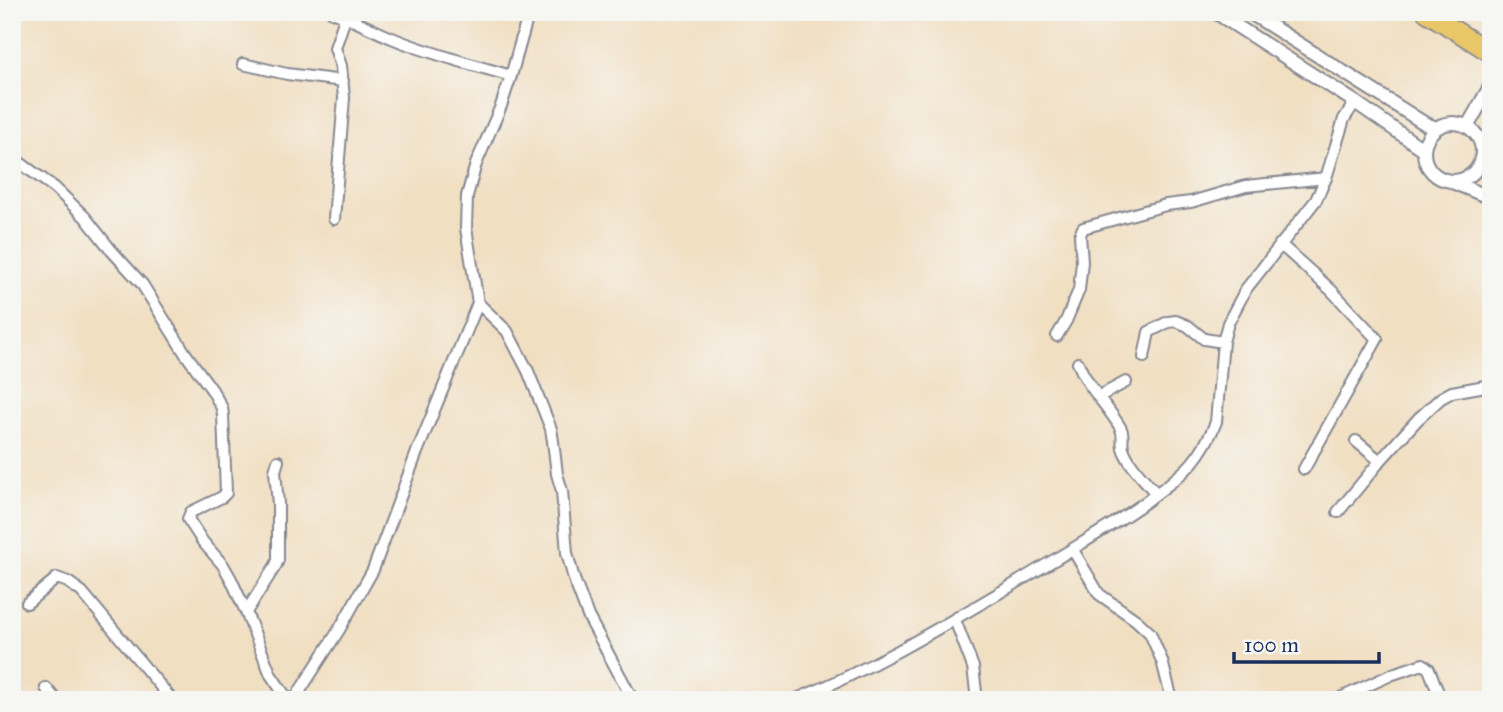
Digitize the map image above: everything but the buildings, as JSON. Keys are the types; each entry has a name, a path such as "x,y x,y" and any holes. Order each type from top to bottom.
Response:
{"highway":[{"path":"1426,12 1491,53"}],"street":[{"path":"332,12 346,14 391,38 415,47 511,76"},
{"path":"12,157 55,188 90,223 142,284 185,353 218,399 225,427 226,493 191,512 188,519 223,565 246,612 271,675 284,694 293,700 339,630 373,570 416,452 478,303 466,228 467,196 476,164 501,106 529,12"},
{"path":"1215,12 1424,150"},
{"path":"1249,12 1436,128"},
{"path":"334,219 343,81 335,48 346,14"},
{"path":"243,64 287,74 343,81"},
{"path":"1467,127 1491,85"},
{"path":"794,700 881,661 1073,550 1118,522 1193,462 1211,434 1217,415 1223,342 1228,323 1246,289 1316,200 1326,178 1344,119 1354,102"},
{"path":"1451,181 1470,176 1486,159 1480,141 1472,131 1455,123 1436,128 1428,138 1424,150 1426,163 1439,177 1491,198"},
{"path":"1057,335 1079,290 1082,262 1080,235 1083,228 1246,187 1326,178"},
{"path":"1280,244 1331,290 1377,340 1304,469"},
{"path":"478,303 507,331 528,371 551,429 573,579 588,616 634,700"},
{"path":"1144,357 1149,332 1168,322 1182,322 1204,339 1223,342"},
{"path":"1078,363 1086,380 1123,432 1125,451 1135,468 1157,493"},
{"path":"1098,397 1126,382"},
{"path":"1338,512 1418,419 1446,394 1491,385"},
{"path":"1356,441 1380,461"},
{"path":"246,612 278,560 275,471 278,461"},
{"path":"1073,550 1100,594 1150,632 1162,661 1172,700"},
{"path":"27,603 57,578 68,582 82,592 172,700"},
{"path":"955,620 973,667 977,700"},
{"path":"1336,700 1393,674 1423,664 1429,669 1440,700"},
{"path":"46,688 56,700"}]}
